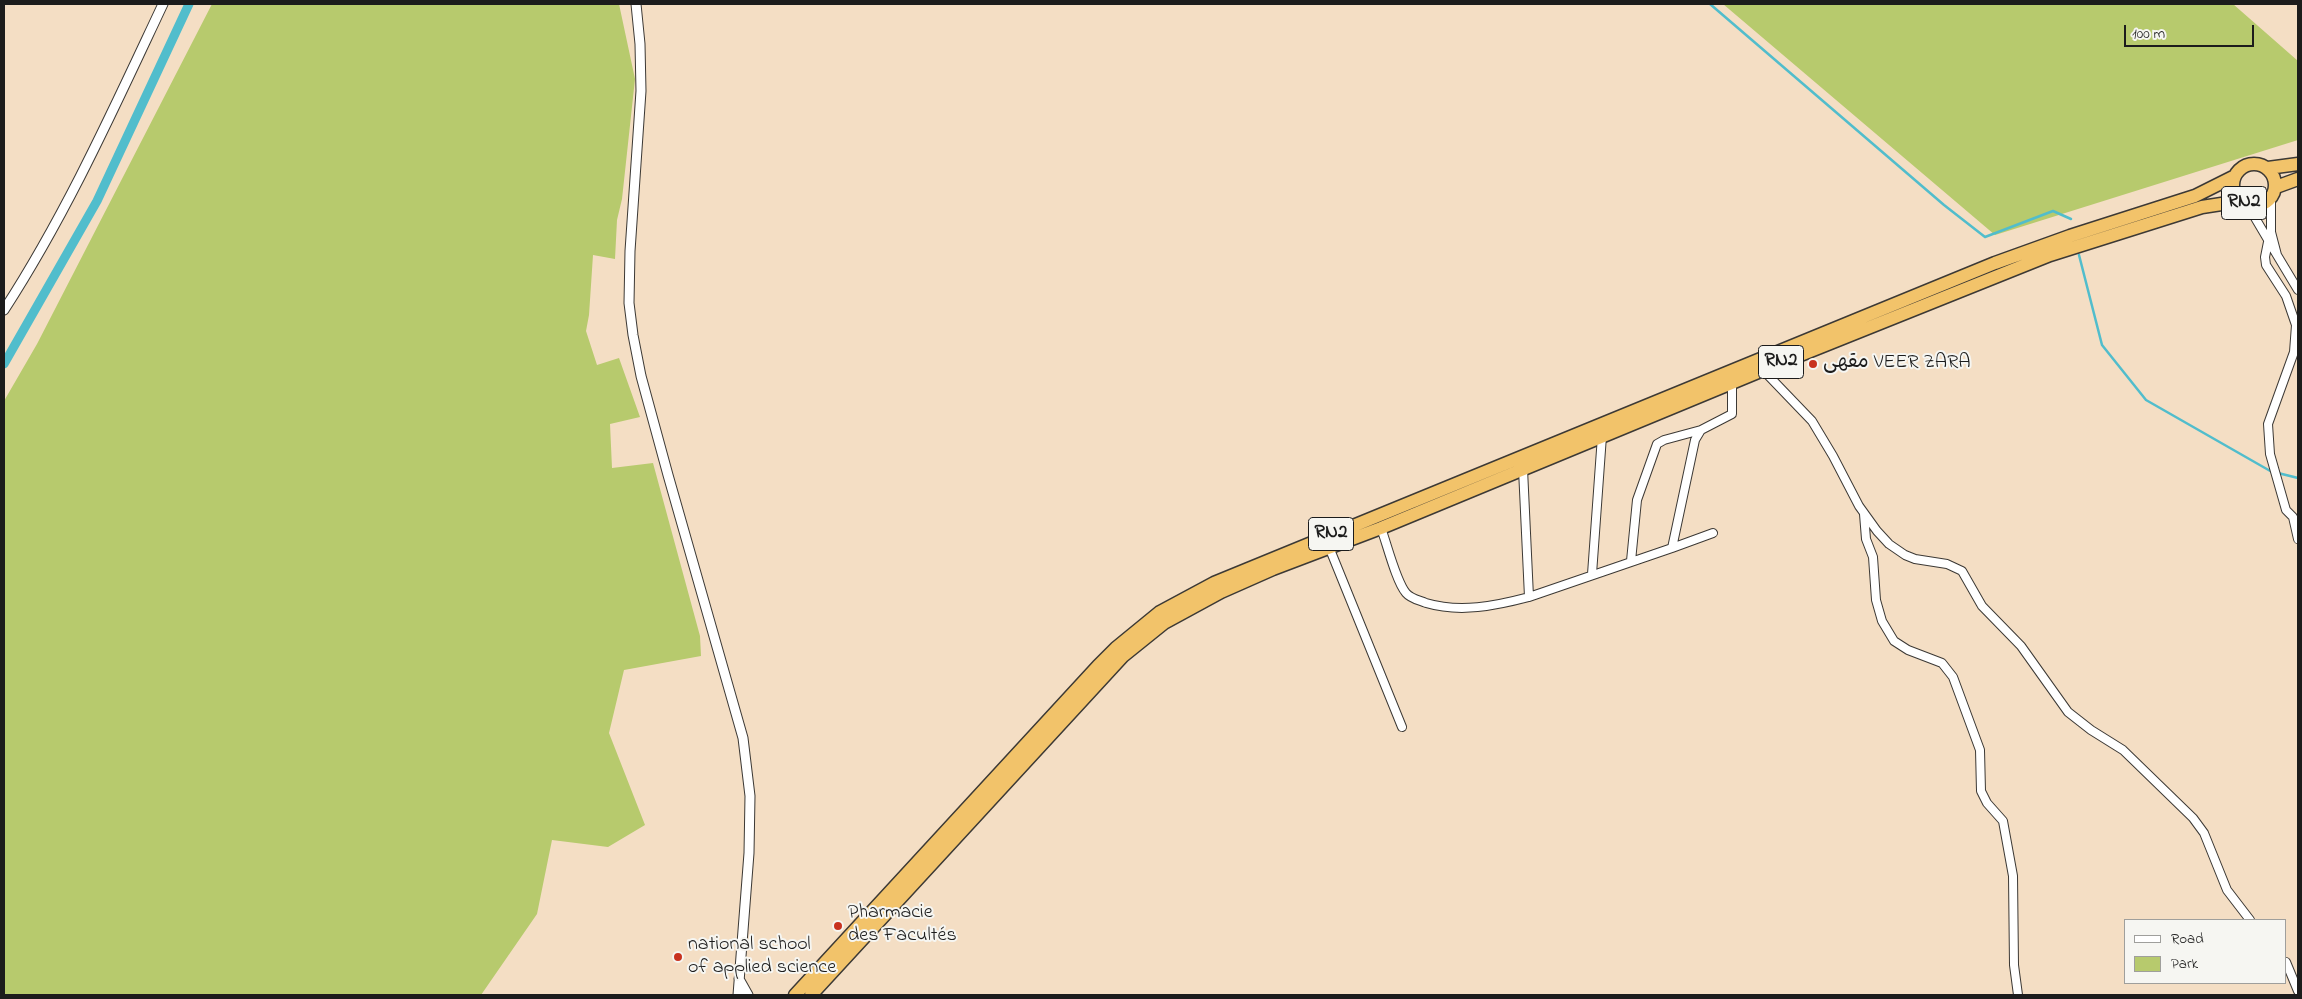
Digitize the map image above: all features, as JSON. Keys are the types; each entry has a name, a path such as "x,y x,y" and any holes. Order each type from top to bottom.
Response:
{"highway":[{"name":"RN2","path":"795,995 1098,666 1116,648 1160,612 1231,576 1828,331 2060,239 2195,196 2235,176 2239,170 2250,164 2258,163 2268,168 2274,177 2273,192"},
{"name":"RN2","path":"2268,168 2298,164"},
{"name":"RN2","path":"2235,176 2234,191 2246,203"},
{"name":"RN2","path":"811,995 1123,656 1164,623 1187,609 1273,570 1381,528 1732,382 2050,254 2202,207 2265,203 2273,192 2298,179"}],"street":[{"path":"4,310 43,247 82,174 163,4"},
{"path":"636,4 640,44 641,91 630,251 629,303 641,376 743,738 750,796 749,853 738,995"},
{"path":"2273,192 2270,224 2277,255"},
{"path":"2246,203 2298,290"},
{"path":"2268,242 2265,257 2266,265 2286,296 2296,324 2294,352 2268,424 2270,454 2286,510 2293,517 2298,539"},
{"path":"1763,370 1812,421 1864,514 1889,544 1905,555 1915,559 1948,564 1962,571 1982,606 2014,637 2068,712 2091,730 2123,750 2193,818 2204,833 2228,890 2249,919"},
{"path":"1631,561 1637,500 1656,444 1702,430 1732,414 1732,382"},
{"path":"1672,548 1695,440 1702,430"},
{"path":"1592,574 1602,436"},
{"path":"1523,469 1528,597"},
{"path":"1864,514 1866,539 1873,558 1876,600 1888,635 1898,645 1942,663 1953,677 1980,750 1980,783 1983,797 2003,821 2013,876 2014,966 2018,995"},
{"path":"1381,528 1403,588 1414,599 1442,608 1458,609 1500,604 1528,597 1713,533"},
{"path":"1329,547 1402,728"},
{"path":"2287,964 2298,991"},
{"path":"739,979 748,995"}],"green space":[{"path":"212,4 619,4 635,79 622,199 617,220 615,259 593,255 589,315 586,331 597,365 619,358 640,417 610,424 612,468 653,463 700,636 701,656 624,670 609,733 645,825 608,847 552,840 537,914 481,995 4,995 4,401 37,344"},
{"path":"1723,4 2233,4 2298,61 2298,140 1995,235"}],"waterway":[{"path":"4,364 97,201 189,4"},
{"path":"1710,4 1944,205 1985,237 2053,211 2071,219"},
{"path":"2079,255 2102,345 2146,400 2272,472"},
{"path":"2278,473 2298,478"}],"place":[{"name":"مقهى VEER ZARA","path":"1813,364"},
{"name":"Pharmacie des Facultés","path":"838,926"},
{"name":"national school of applied science","path":"678,957"}]}
